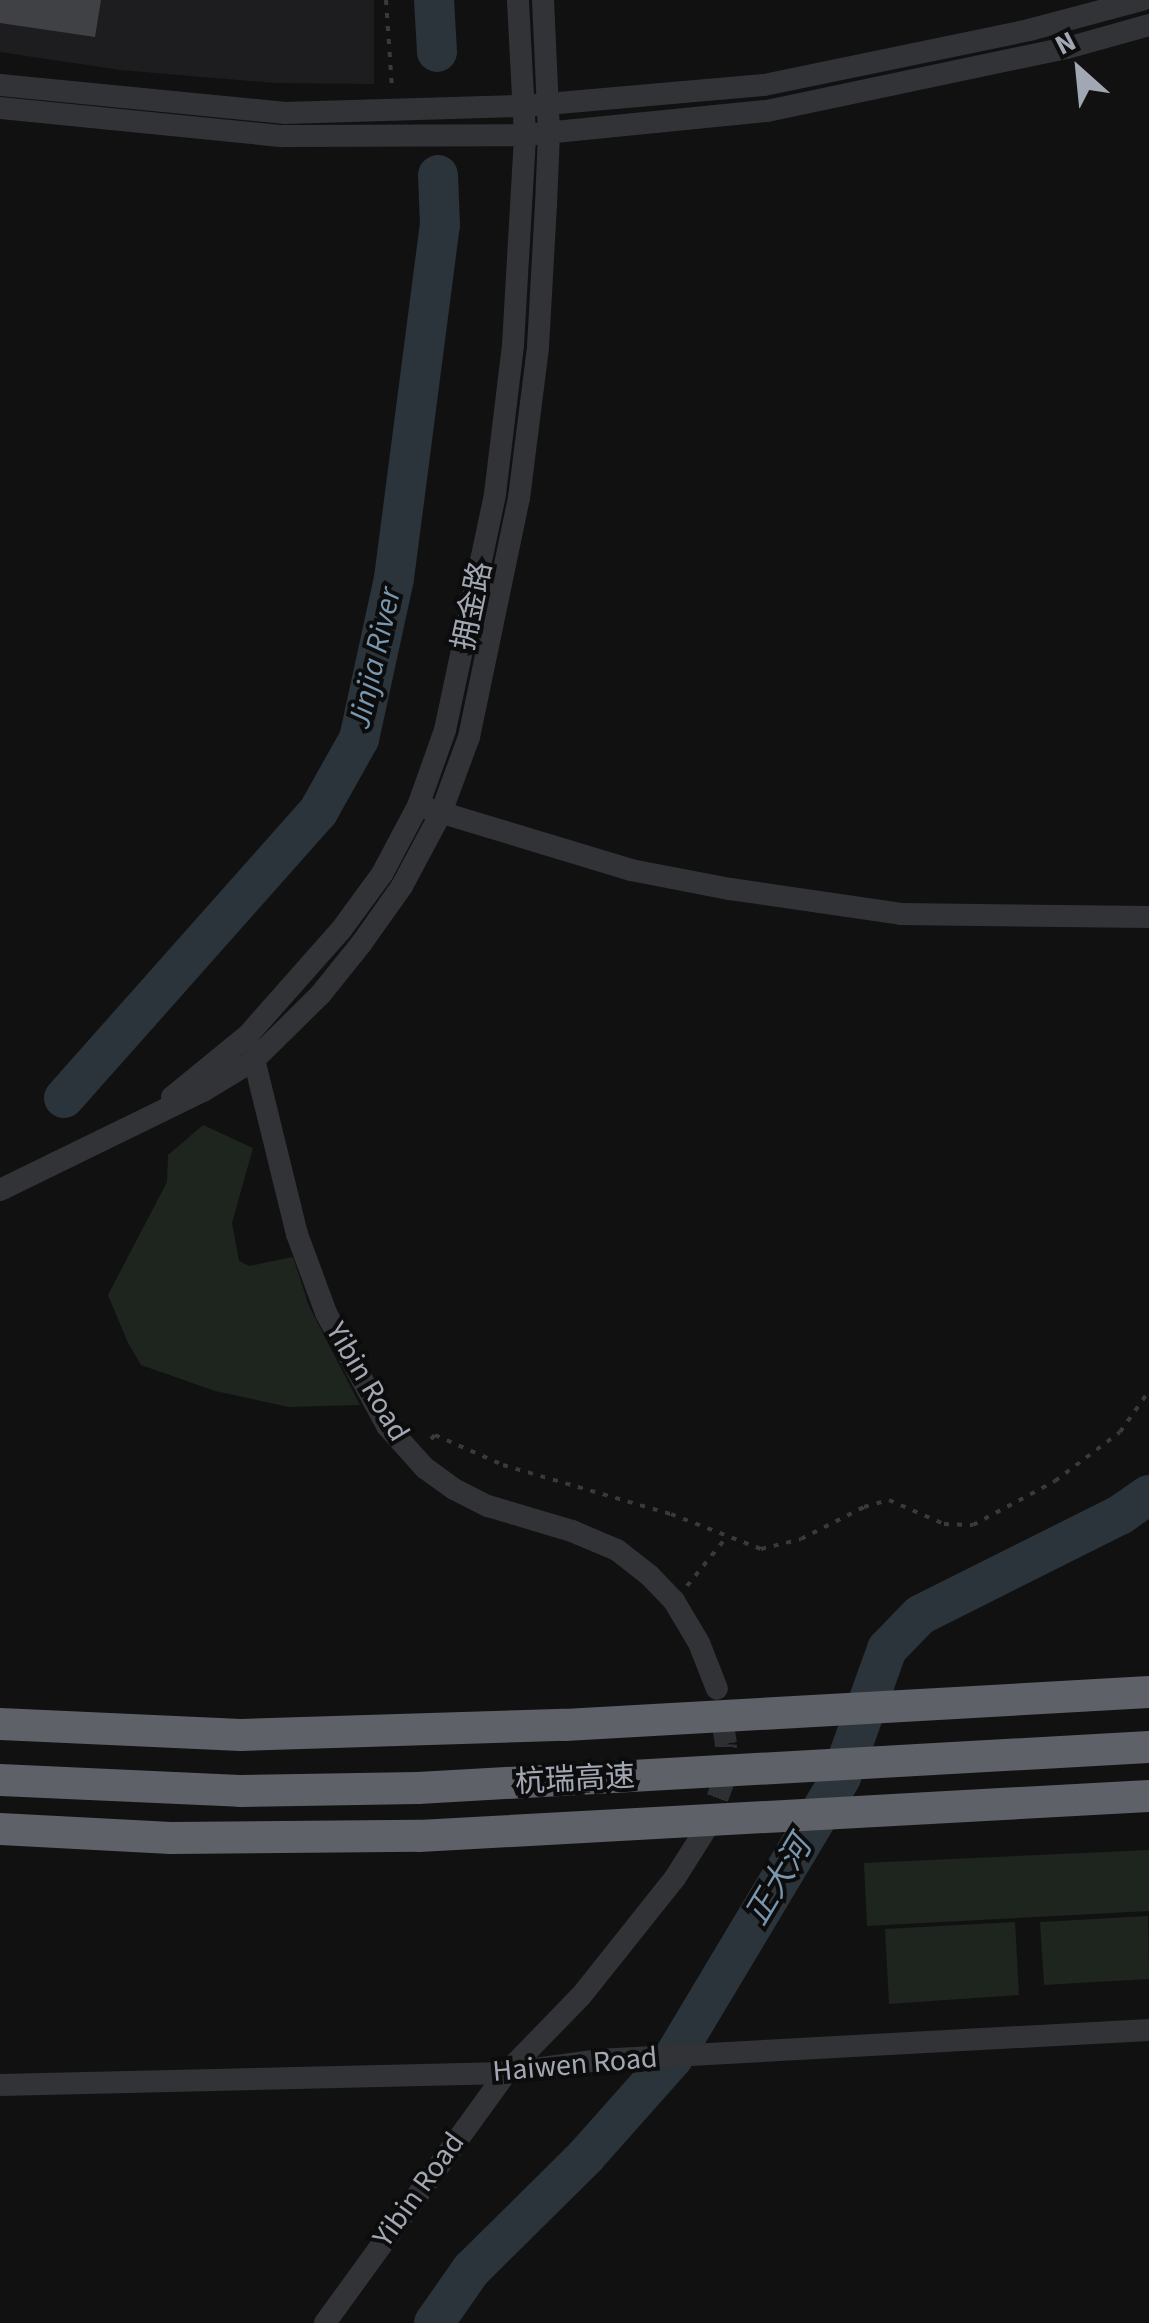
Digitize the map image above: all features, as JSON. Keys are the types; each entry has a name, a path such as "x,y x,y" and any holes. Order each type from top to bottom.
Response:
{"highway":[{"path":"0,1724 241,1735 565,1725 1149,1692"},
{"name":"杭瑞高速","path":"0,1780 190,1790 418,1788 1149,1747"},
{"name":"杭瑞高速","path":"0,1829 171,1838 420,1836 1149,1796"}],"street":[{"name":"拥金路","path":"159,1109 248,1035 341,930 382,874 418,806 446,730 496,494 514,345 524,135 536,105 518,0"},
{"path":"0,1190 203,1090 254,1060 320,995 360,944 402,886 441,813 468,737 519,498 538,347 549,132 536,105 543,0"},
{"path":"0,85 284,114 536,105 764,85 1029,30 1142,0"},
{"path":"0,108 283,136 524,135 767,111 1049,52 1149,25"},
{"path":"418,806 631,870 730,890 900,914 1149,917"},
{"name":"Yibin Road","path":"248,1035 297,1234 326,1313 387,1426 412,1454 454,1489 488,1506 572,1531 617,1550 674,1602 699,1643 717,1688"},
{"name":"Yibin Road","path":"325,2323 506,2073 581,1996 676,1878 706,1829"},
{"name":"Haiwen Road","path":"0,2085 506,2073 598,2060 1149,2030"}],"path":[{"path":"386,0 394,112"},
{"path":"412,1454 436,1435 503,1466 671,1514 761,1549 801,1539 864,1507 890,1500 903,1502 944,1524 973,1525 1055,1481 1107,1442 1134,1419 1149,1392"},
{"path":"674,1602 727,1538"}],"shaded area":[{"path":"0,0 374,0 374,84 275,83 120,70 0,52"},
{"path":"203,1125 253,1148 232,1223 239,1261 249,1266 293,1257 309,1306 360,1405 289,1407 215,1391 141,1365 128,1343 108,1295 167,1182 168,1155"},
{"path":"1149,1850 1149,1911 867,1926 864,1863"},
{"path":"1148,1916 1149,1979 1044,1985 1040,1922"},
{"path":"1015,1922 1019,1995 889,2004 885,1929"}],"building":[{"path":"0,0 101,0 95,37 0,23"}],"waterway":[{"name":"Jinjia River","path":"434,0 437,52"},
{"name":"Jinjia River","path":"64,1098 318,812 359,739 394,578 440,225 438,175"},
{"name":"正大河","path":"434,2323 471,2270 586,2156 673,2058 841,1777 887,1649 920,1615 1120,1515 1149,1495"}],"tunnel":[{"path":"706,1829 724,1780 726,1744 720,1706"}]}
